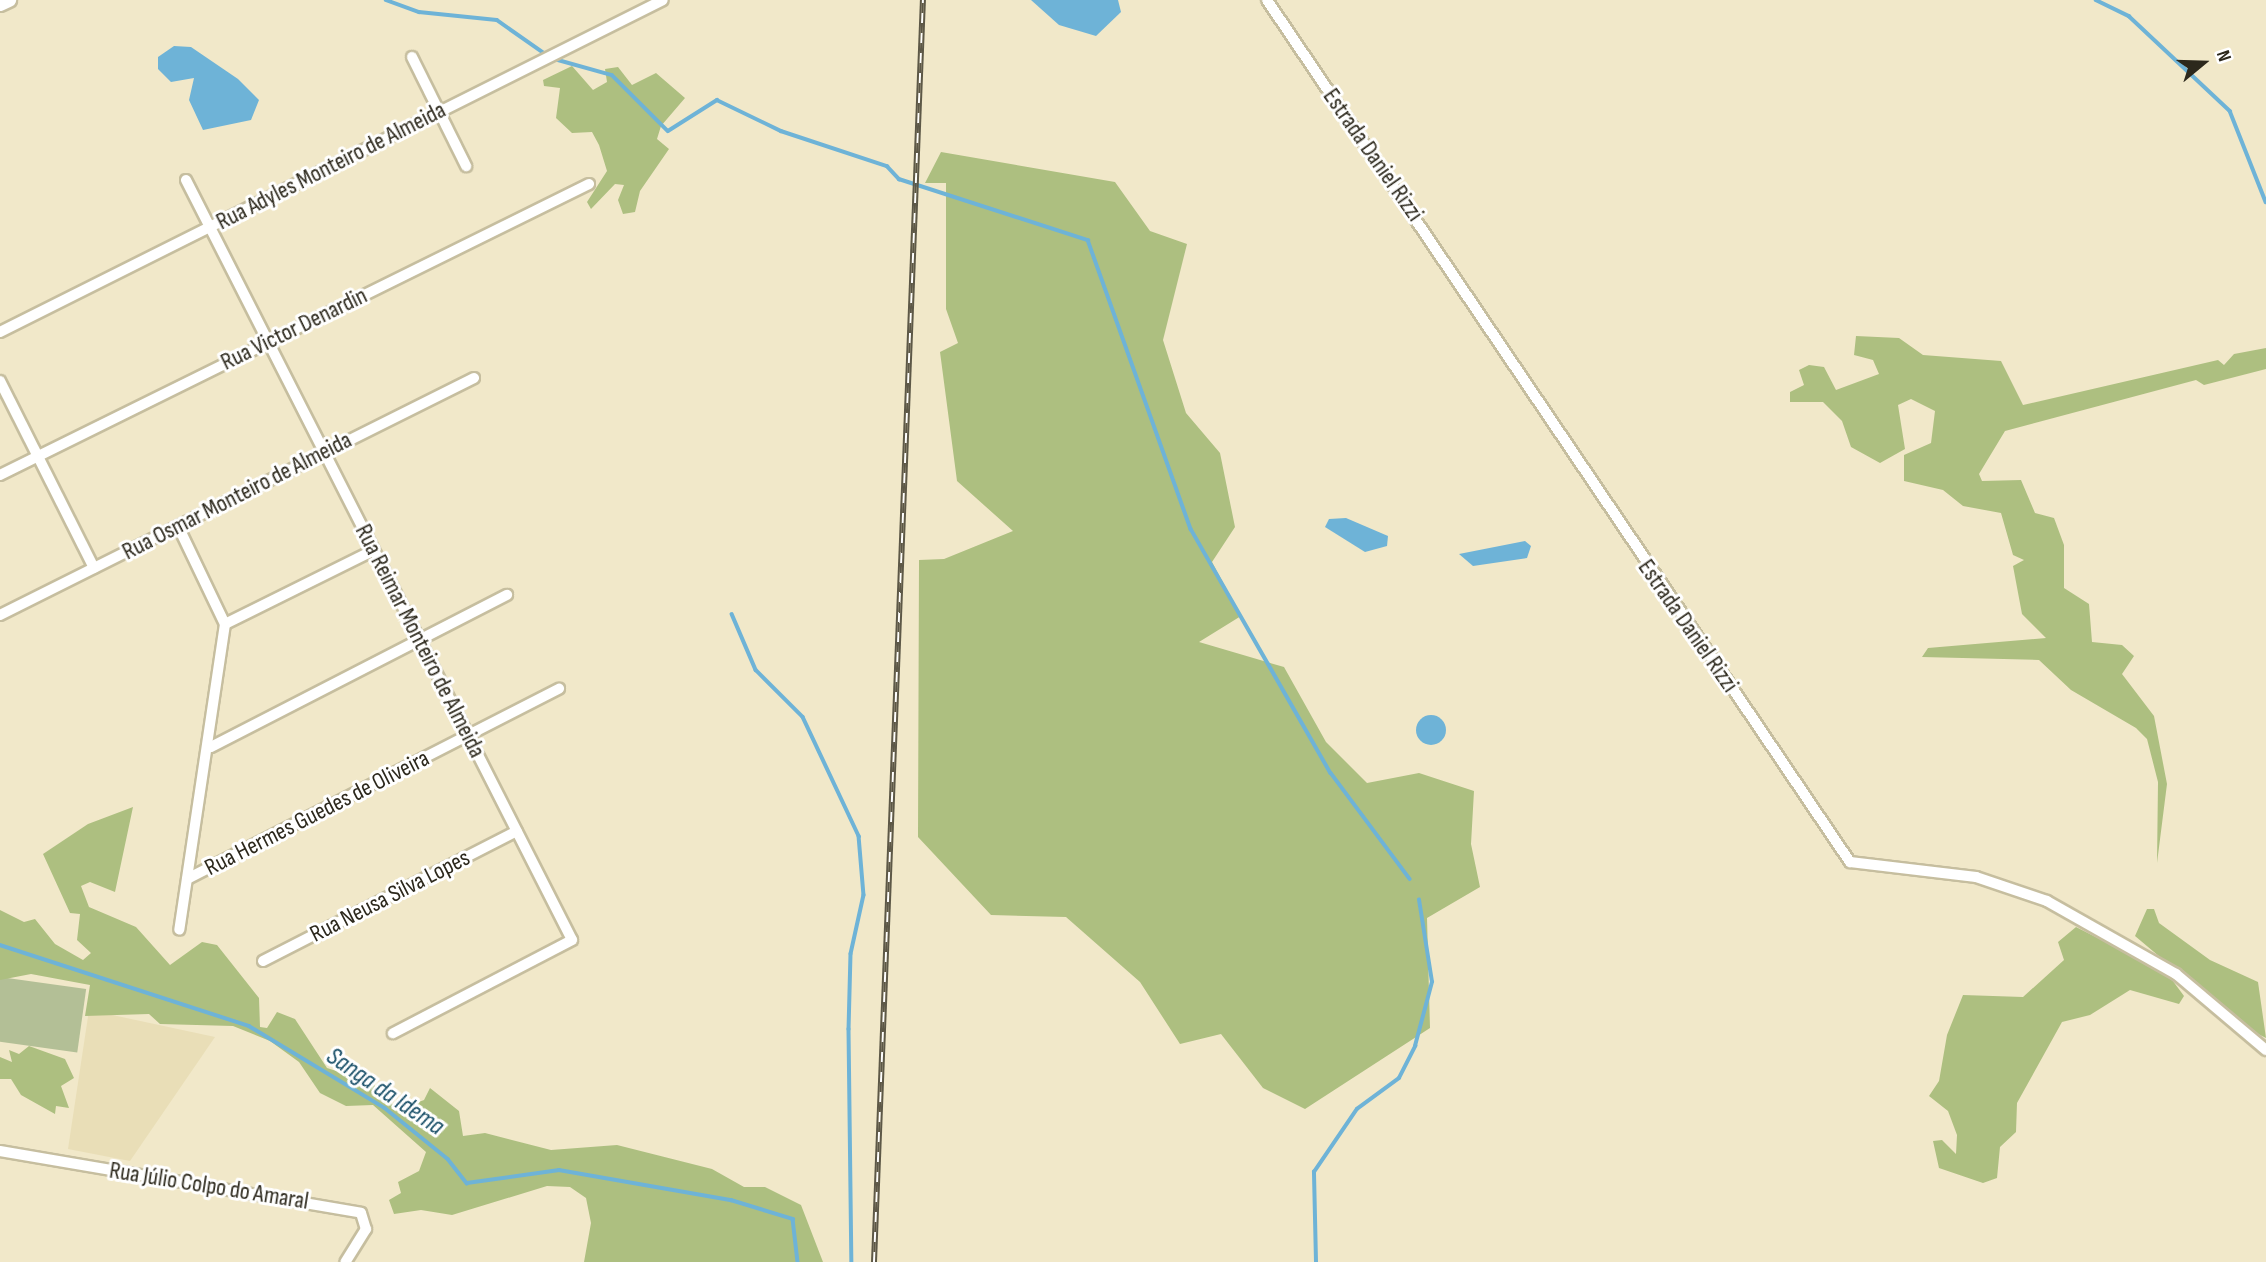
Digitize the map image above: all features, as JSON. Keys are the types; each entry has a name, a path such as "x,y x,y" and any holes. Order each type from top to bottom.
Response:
{"street":[{"path":"0,4 9,0"},
{"name":"Rua Adyles Monteiro de Almeida","path":"0,332 663,0"},
{"name":"Estrada Daniel Rizzi","path":"1267,0 1850,862 1976,877 2047,901 2176,974 2266,1050"},
{"path":"412,57 466,166"},
{"name":"Rua Reimar Monteiro de Almeida","path":"186,180 572,940 393,1033"},
{"name":"Rua Victor Denardin","path":"0,475 589,184"},
{"name":"Rua Osmar Monteiro de Almeida","path":"0,615 474,378"},
{"path":"0,381 94,568"},
{"path":"178,526 225,624 211,747 179,930"},
{"path":"225,624 374,550"},
{"path":"211,747 507,595"},
{"name":"Rua Hermes Guedes de Oliveira","path":"187,879 559,689"},
{"name":"Rua Neusa Silva Lopes","path":"263,961 517,831"},
{"name":"Rua Júlio Colpo do Amaral","path":"0,1151 361,1213 366,1229 345,1262"}],"shaded area":[{"path":"89,1010 215,1037 130,1161 68,1149"}],"green space":[{"path":"572,66 593,90 607,82 605,69 618,67 632,85 656,73 685,98 661,126 657,139 669,149 640,191 635,212 623,214 618,200 624,185 615,184 591,209 587,202 607,171 599,145 592,132 572,133 556,118 560,88 544,86 543,80"},
{"path":"941,152 1115,182 1150,231 1187,244 1163,340 1186,413 1220,453 1235,527 1212,562 1241,616 1199,642 1284,667 1326,742 1367,783 1419,773 1474,791 1471,844 1480,887 1427,918 1430,1028 1305,1109 1263,1088 1221,1034 1180,1044 1140,982 1066,917 991,915 918,837 919,560 944,559 1013,531 957,481 940,352 958,343 946,309 946,183 925,183"},
{"path":"1856,336 1899,338 1923,355 2001,361 2023,405 2218,360 2224,365 2234,354 2266,348 2266,369 2204,385 2196,380 2005,431 1979,474 1982,481 2021,480 2035,513 2054,518 2064,545 2064,588 2089,604 2092,642 2122,645 2134,656 2122,674 2154,716 2167,784 2157,863 2158,782 2147,739 2136,728 2071,690 2039,660 1922,657 1928,648 2046,638 2022,614 2013,566 2024,560 2013,555 2001,513 1963,506 1943,490 1904,481 1904,455 1931,443 1935,411 1911,399 1898,405 1905,449 1880,463 1851,447 1842,421 1823,402 1790,402 1790,392 1804,385 1799,370 1809,365 1824,367 1836,390 1879,374 1873,360 1854,355"},
{"path":"133,807 115,892 90,882 81,886 89,907 136,927 170,965 202,942 217,945 259,998 260,1027 267,1028 277,1012 295,1019 327,1068 371,1082 393,1105 403,1108 424,1100 430,1088 459,1111 463,1136 485,1133 551,1150 617,1145 712,1169 744,1187 765,1187 801,1205 823,1262 584,1262 591,1223 586,1198 570,1187 547,1186 452,1215 421,1210 394,1214 389,1200 401,1193 398,1182 419,1171 426,1152 373,1105 346,1106 320,1093 299,1062 270,1041 233,1026 160,1024 149,1014 85,1016 90,985 31,974 0,980 0,910 24,922 35,919 55,944 83,960 91,953 77,940 80,914 70,913 43,854 88,824"},
{"path":"2147,909 2154,909 2159,923 2210,960 2258,982 2266,1038 2242,1026 2135,936"},
{"path":"2076,927 2167,973 2184,996 2179,1004 2130,990 2090,1015 2062,1022 2017,1103 2016,1132 2000,1147 1997,1178 1983,1183 1939,1168 1933,1141 1942,1140 1956,1154 1957,1135 1948,1111 1929,1096 1939,1081 1947,1035 1963,995 2023,997 2064,960 2058,942"},
{"path":"0,977 86,989 77,1052 0,1042"},
{"path":"29,1046 65,1059 74,1078 61,1086 69,1108 56,1106 55,1114 21,1095 11,1079 0,1079 0,1057 12,1062 9,1050 19,1054"}],"water":[{"path":"1031,0 1118,0 1121,12 1096,36 1059,25"},
{"path":"174,46 191,47 238,79 259,100 251,120 203,130 189,100 194,78 171,82 158,69 158,57"},
{"path":"1346,518 1388,536 1387,546 1365,552 1325,527 1329,519"},
{"path":"1525,541 1531,546 1527,558 1473,566 1459,554"},
{"path":"1431,715 1442,719 1446,730 1442,741 1431,745 1420,741 1416,730 1420,719"}],"waterway":[{"path":"386,0 419,12 497,20 551,58 612,75 668,131 717,100 781,131 887,166 899,179 1088,240 1191,529 1331,773 1410,879"},
{"path":"2096,0 2129,16 2230,111 2266,202"},
{"path":"732,614 756,670 803,717 859,836 864,895 851,954 849,1029 852,1262"},
{"path":"1316,1262 1314,1172 1357,1109 1399,1078 1415,1046 1432,982 1419,900"},
{"name":"Sanga da Idema","path":"0,945 249,1026 385,1108 448,1159 467,1183 559,1170 731,1200 793,1219 798,1262"}],"railway":[{"path":"874,1262 923,0"}]}
